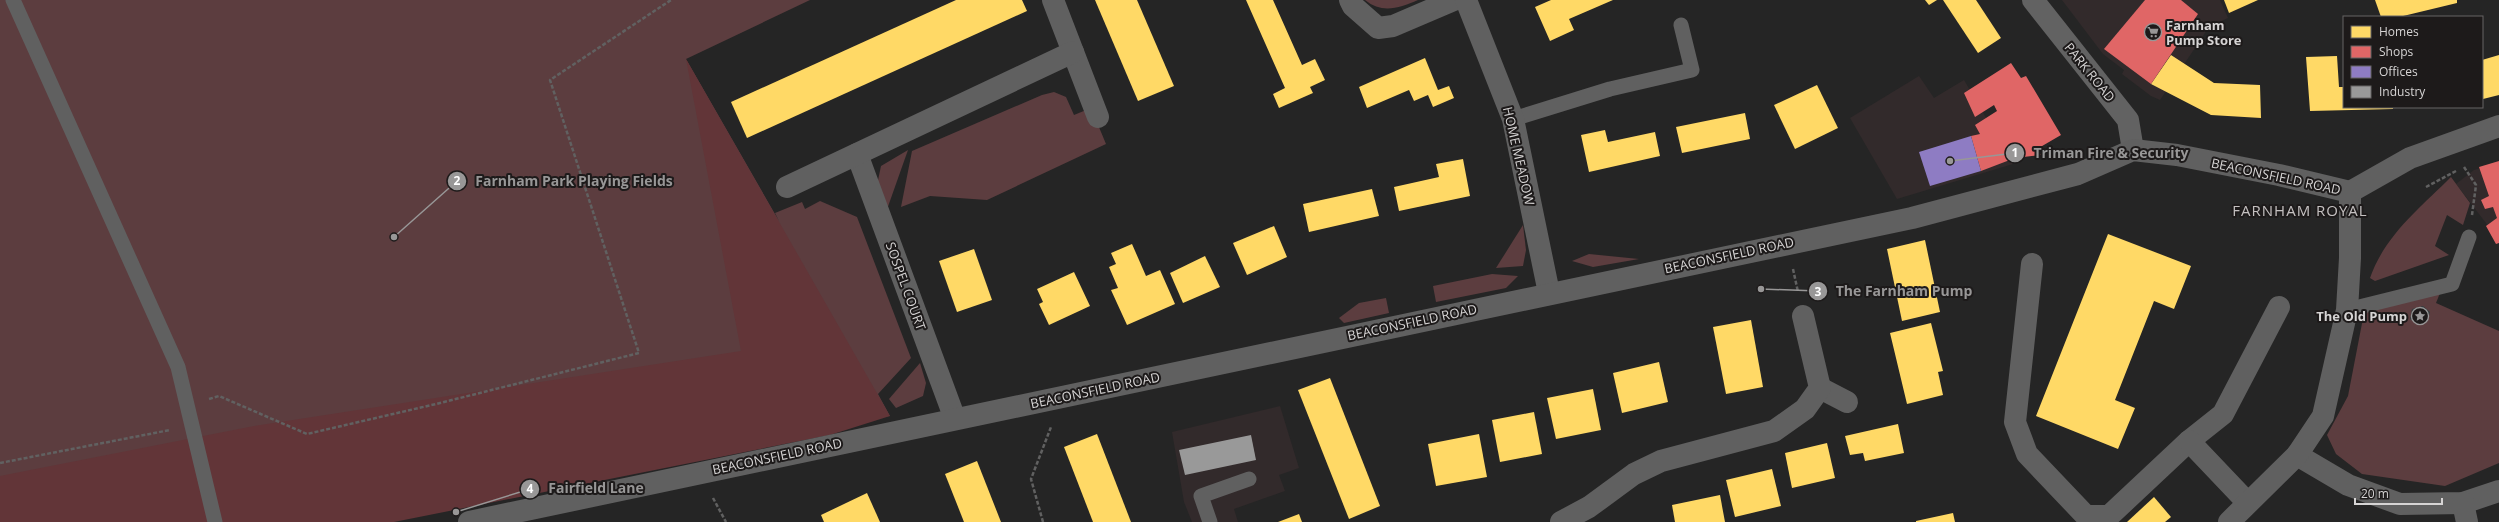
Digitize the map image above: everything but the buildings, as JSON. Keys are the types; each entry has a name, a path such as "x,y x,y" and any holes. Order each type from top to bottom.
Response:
{"main road":[{"name":"PARK ROAD","path":"2033,0 2128,120 2133,150"}],"street":[{"path":"1053,0 1098,117"},
{"path":"1350,0 1353,6 1378,28 1393,26 1454,0"},
{"name":"HOME MEADOW","path":"1466,0 1513,119 1549,293"},
{"path":"786,186 1073,52"},
{"path":"2229,522 2247,502 2297,455 2323,416 2346,310 2350,258 2350,192 2410,158 2499,126"},
{"name":"BEACONSFIELD ROAD","path":"469,522 1549,293 1912,218 2063,178 2133,150 2192,158 2279,175 2350,192"},
{"name":"SOSPEL COURT","path":"857,154 954,419"},
{"path":"2032,264 2015,422 2027,454 2086,516 2109,516 2189,441 2223,414 2279,307"},
{"path":"1803,316 1820,388 1847,402"},
{"path":"1561,522 1589,508 1634,474 1661,461 1774,431 1804,408 1820,388"},
{"path":"2189,441 2247,502"},
{"path":"2297,455 2348,485 2400,504 2465,512 2499,491"}],"lane":[{"path":"13,0 178,367 215,522"},
{"path":"1513,119 1610,89 1692,70 1681,25"},
{"path":"2346,310 2452,284 2469,237"},
{"path":"1210,522 1201,496 1249,479"}],"path":[{"path":"188,405 219,396 307,434 436,404 639,353 550,80 671,0"},
{"path":"2426,187 2465,166 2476,185 2469,237"},
{"path":"1787,243 1803,316"},
{"path":"1043,522 1031,479 1062,396"},
{"path":"0,463 192,425"}],"shaded area":[{"path":"0,0 810,0 686,59 779,221 775,213 802,202 805,209 820,201 857,217 911,358 878,394 890,416 0,522"},
{"path":"1365,0 1418,0 1397,7 1384,8 1378,7"},
{"path":"2062,0 2220,0 2228,18 2209,27 2160,100 2151,96 2122,74 2124,70 2103,54"},
{"path":"686,59 890,416 830,435 394,522 0,522 0,476 254,426 741,351"},
{"path":"1919,76 1934,98 1964,80 2013,164 1897,199 1850,118"},
{"path":"1054,92 1066,97 1074,115 1091,108 1106,144 987,200 930,196 901,207 912,151 1042,95"},
{"path":"908,150 885,215 877,185 881,166"},
{"path":"2499,163 2499,240 2456,184 2474,170"},
{"path":"2451,177 2470,203 2463,225 2447,215 2435,246 2449,255 2375,281 2370,278 2385,248 2394,235 2404,223"},
{"path":"1523,225 1526,250 1523,266 1496,268"},
{"path":"1589,254 1639,259 1593,267 1572,261"},
{"path":"1492,274 1518,276 1506,288 1436,302 1433,286"},
{"path":"2442,288 2436,303 2499,331 2499,463 2445,486 2362,474 2336,454 2327,435 2348,396 2364,313"},
{"path":"1386,298 1389,313 1344,323 1339,318 1359,303"},
{"path":"920,363 926,383 923,396 896,408 889,399"},
{"path":"1280,406 1299,468 1279,475 1285,491 1234,509 1238,522 1192,522 1184,502 1172,432"}],"place":[{"name":"Farnham Pump Store","path":"2153,32"},
{"name":"Triman Fire & Security","path":"1950,161"},
{"name":"Farnham Park Playing Fields","path":"394,237"},
{"name":"The Farnham Pump","path":"1761,289"},
{"name":"The Old Pump","path":"2420,316"},
{"name":"Fairfield Lane","path":"456,512"}],"district":[{"name":"FARNHAM ROYAL","path":"2300,210"}]}
